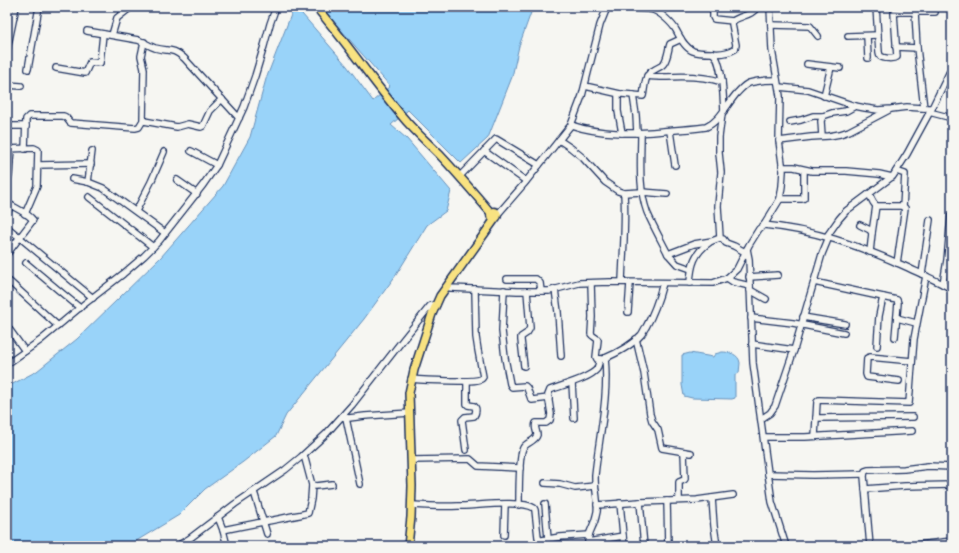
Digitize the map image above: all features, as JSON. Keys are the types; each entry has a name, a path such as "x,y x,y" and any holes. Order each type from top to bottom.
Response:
{"main road":[{"path":"316,7 407,122 460,176 495,215 446,286 437,304 411,380 409,393 412,460 412,505 408,546"}],"street":[{"path":"7,50 16,7"},
{"path":"28,69 39,7"},
{"path":"112,35 117,18 131,7"},
{"path":"7,364 41,340 144,256 166,233 197,194 217,165 239,118 255,76 276,7"},
{"path":"495,215 526,181 571,125 585,86 600,25 608,7"},
{"path":"616,7 646,8 653,10 668,20 675,28 681,39 692,51 713,54 721,54 735,49 736,47 732,24 733,21"},
{"path":"713,7 714,19 733,21 737,18 753,13 757,7"},
{"path":"446,286 451,288 541,291 579,283 630,282 713,284 727,278 737,269 746,250 780,199 782,167 779,140 780,96 772,50 770,7"},
{"path":"876,7 880,54 882,57 896,58 895,13 900,10 935,12"},
{"path":"915,12 917,48 924,108"},
{"path":"771,25 810,26 818,36"},
{"path":"87,31 138,40 156,48 178,53 239,118"},
{"path":"56,68 85,73 90,62 100,63 103,34"},
{"path":"848,36 878,35"},
{"path":"867,36 868,58"},
{"path":"585,86 620,94 642,97 650,72 663,64 670,44 681,39"},
{"path":"25,149 26,118 30,116 63,116 66,117 71,123 135,128 139,127 143,121 144,69 141,56 144,42"},
{"path":"896,47 917,48"},
{"path":"713,54 716,56 720,66 722,82 723,112 719,137 721,172 718,206 720,238 726,243 746,250"},
{"path":"807,64 840,68"},
{"path":"824,96 831,67"},
{"path":"762,419 770,413 775,406 794,350 828,237 843,215 892,177 931,110 952,67"},
{"path":"648,76 657,78 707,78 722,82"},
{"path":"571,125 579,128 617,133 670,131 706,127 711,125 723,112 743,86 749,83 777,80"},
{"path":"7,85 21,86"},
{"path":"779,88 808,90 855,106 872,109 907,107 924,108 952,118"},
{"path":"620,94 617,102 622,133"},
{"path":"633,95 639,133 642,192 647,212 668,254 677,264 691,270"},
{"path":"143,121 176,127 186,124 202,127 210,111 222,99"},
{"path":"790,122 813,116 823,116 832,113 846,112 855,106"},
{"path":"779,140 829,136 849,131 891,109"},
{"path":"822,136 821,121 823,116"},
{"path":"7,126 26,126"},
{"path":"670,131 675,165"},
{"path":"460,176 496,139 539,165"},
{"path":"559,140 582,157 605,182 615,189 624,193 642,192 667,194"},
{"path":"9,176 9,149 37,149 37,186 25,214"},
{"path":"191,151 217,165"},
{"path":"484,151 526,181"},
{"path":"88,182 92,152"},
{"path":"136,212 164,152"},
{"path":"38,165 91,164"},
{"path":"782,167 797,167 812,171 846,170 892,177"},
{"path":"780,199 802,200 804,198 804,170"},
{"path":"896,171 905,174 903,207 905,208 905,211 897,263"},
{"path":"72,179 88,182 103,188 166,233"},
{"path":"177,180 197,194"},
{"path":"622,282 625,213 624,193"},
{"path":"869,194 876,206 870,252"},
{"path":"89,197 153,247"},
{"path":"7,212 9,205 33,220 7,254"},
{"path":"876,206 903,207"},
{"path":"943,284 950,246 951,215"},
{"path":"815,436 817,402 819,400 909,402 916,323 924,275 930,220"},
{"path":"764,225 785,227 828,237 897,263 952,289"},
{"path":"860,225 870,230 872,233"},
{"path":"7,227 93,298"},
{"path":"668,254 694,244 720,238"},
{"path":"690,283 691,270 694,260 700,251 712,241"},
{"path":"746,250 749,259 753,363 762,419 772,502 786,546"},
{"path":"26,262 80,308"},
{"path":"749,277 778,275"},
{"path":"507,278 536,279 540,283 541,291"},
{"path":"727,278 733,282 750,288 766,299"},
{"path":"10,282 58,326"},
{"path":"628,312 630,282"},
{"path":"814,282 898,301 895,337"},
{"path":"591,283 591,334 598,340 597,359 602,359 616,352 641,334 658,301 663,283"},
{"path":"411,380 467,381 481,379 483,377 478,350 475,289"},
{"path":"555,289 561,356"},
{"path":"504,290 502,331 510,384 512,387 525,386 532,400 549,398"},
{"path":"524,366 520,340 530,328 527,291"},
{"path":"877,346 883,297"},
{"path":"177,546 304,455 344,417 430,306 437,304"},
{"path":"803,317 845,324"},
{"path":"751,318 766,321 786,322 844,333"},
{"path":"897,318 916,323"},
{"path":"7,326 25,351"},
{"path":"636,339 644,373 650,414 652,421 658,430 662,448 691,453"},
{"path":"752,344 794,350"},
{"path":"899,381 867,377 867,358 912,361"},
{"path":"518,505 522,449 524,445 534,440 536,437 536,423 546,423 551,418 548,395 550,390 572,383 593,372 597,369 602,359"},
{"path":"602,359 607,372 606,388 595,486 597,505 596,518 588,535 588,544 623,536"},
{"path":"466,450 462,420 465,417 474,416 476,413 476,408 474,406 467,404 467,381"},
{"path":"572,383 574,418"},
{"path":"344,417 410,413"},
{"path":"344,417 360,484"},
{"path":"816,418 913,417"},
{"path":"764,437 912,431"},
{"path":"679,500 679,482 685,478 684,452"},
{"path":"223,530 308,513 312,485 304,455"},
{"path":"412,460 470,459 478,466 520,468"},
{"path":"768,474 864,474 865,471 868,470 904,469 928,466 952,467"},
{"path":"864,474 870,546"},
{"path":"545,483 560,484 575,488 595,486"},
{"path":"312,485 332,484"},
{"path":"865,489 905,486 951,486"},
{"path":"254,492 267,534"},
{"path":"597,505 712,498 733,495"},
{"path":"712,498 717,546"},
{"path":"667,501 668,546"},
{"path":"640,502 644,546"},
{"path":"620,503 624,546"},
{"path":"504,535 505,504"},
{"path":"412,505 457,506 505,504 531,506 534,508 539,539 588,535"},
{"path":"545,504 548,539"},
{"path":"218,517 227,546"},
{"path":"909,546 932,545 952,541"}],"water":[{"path":"294,7 296,7 347,66 373,101 390,86 321,7 533,7 519,46 512,77 488,138 461,163 408,110 391,125 407,139 451,191 446,211 427,225 396,275 364,319 286,415 276,436 205,489 179,515 128,546 7,546 7,387 37,371 77,339 161,257 223,186 250,137 266,79"},
{"path":"728,352 738,357 740,363 739,373 735,375 735,398 692,398 684,396 682,385 682,355 690,353 713,357 715,354"}]}
